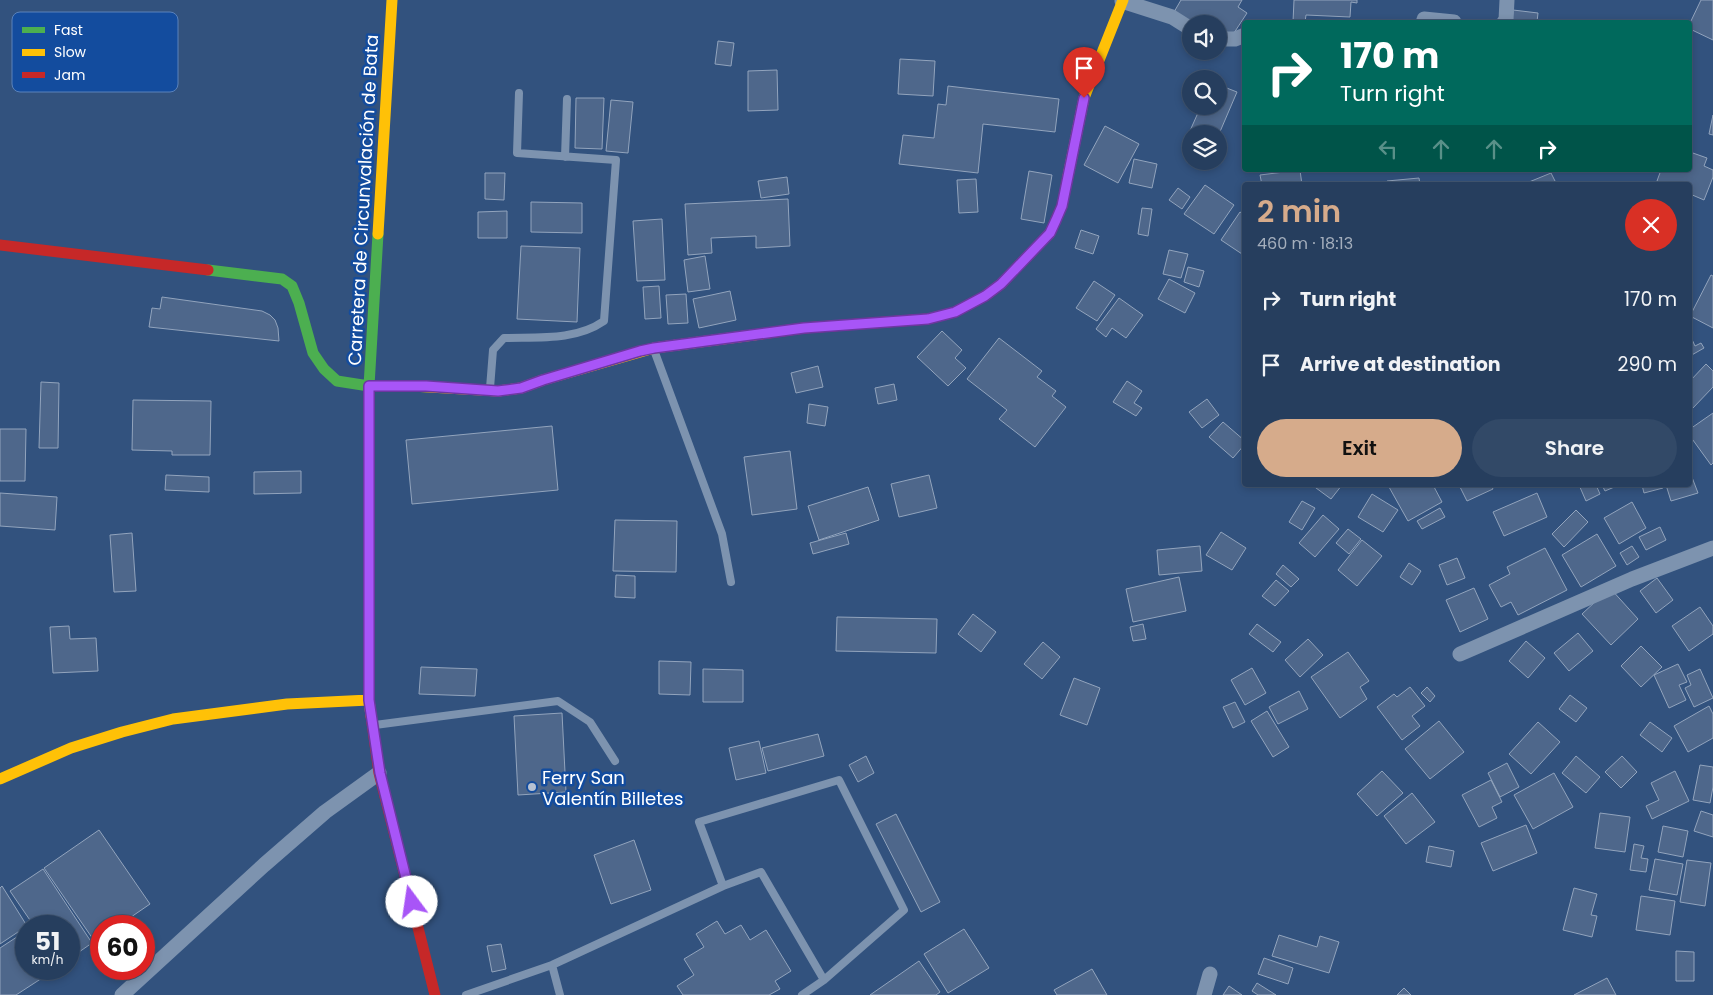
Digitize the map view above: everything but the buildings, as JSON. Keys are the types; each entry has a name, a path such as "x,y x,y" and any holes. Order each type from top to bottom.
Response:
{"street":[{"name":"Carretera de Circunvalación de Bata","path":"392,0 369,386 369,700 380,773 435,995"},
{"path":"0,245 282,280 292,286 299,303 313,353 324,369 337,381 369,386 426,386 498,391 521,388 654,348 804,328 928,319 955,312 985,296 1001,284 1050,233 1062,206 1084,98 1122,0 1172,17 1182,23"},
{"path":"1506,20 1507,0"},
{"path":"1424,19 1434,20"},
{"path":"1227,39 1242,36"},
{"path":"1460,654 1632,579 1713,548"},
{"path":"0,779 71,748 173,719 287,704 369,700"},
{"path":"122,995 325,812 380,773"},
{"path":"1204,995 1210,974"}],"lane":[{"path":"490,390 493,350 504,338 569,335 593,329 604,321 616,160 517,153 519,93"},
{"path":"565,157 567,99"},
{"path":"654,348 722,534 731,582"},
{"path":"373,725 558,701 590,722 615,761"},
{"path":"723,886 699,822 839,780 904,910 824,980 802,995"},
{"path":"466,995 552,965 723,886 761,872 824,980"},
{"path":"552,965 560,995"}],"traffic: fast":[{"path":"369,480 369,386 378,234"},
{"path":"208,270 282,279 292,286 299,303 313,353 324,369 337,381 369,386 412,386"}],"traffic: slow":[{"path":"378,234 392,0"},
{"path":"1068,176 1084,98 1123,0"},
{"path":"412,386 498,391 521,388 654,348 761,334"},
{"path":"369,480 369,700 371,716"},
{"path":"0,779 71,748 173,719 287,704 369,700"}],"traffic: jam":[{"path":"761,334 804,328 928,319 955,312 985,296 1001,284 1050,233 1062,206 1068,176"},
{"path":"0,245 208,270"},
{"path":"371,716 379,773 435,995"}],"place":[{"name":"Ferry San Valentín Billetes","path":"532,787"}],"route":[{"path":"412,902 380,773 369,700 369,386 426,386 498,391 521,388 654,348 804,328 928,319 955,312 985,296 1001,284 1050,233 1062,206 1084,98"}]}
